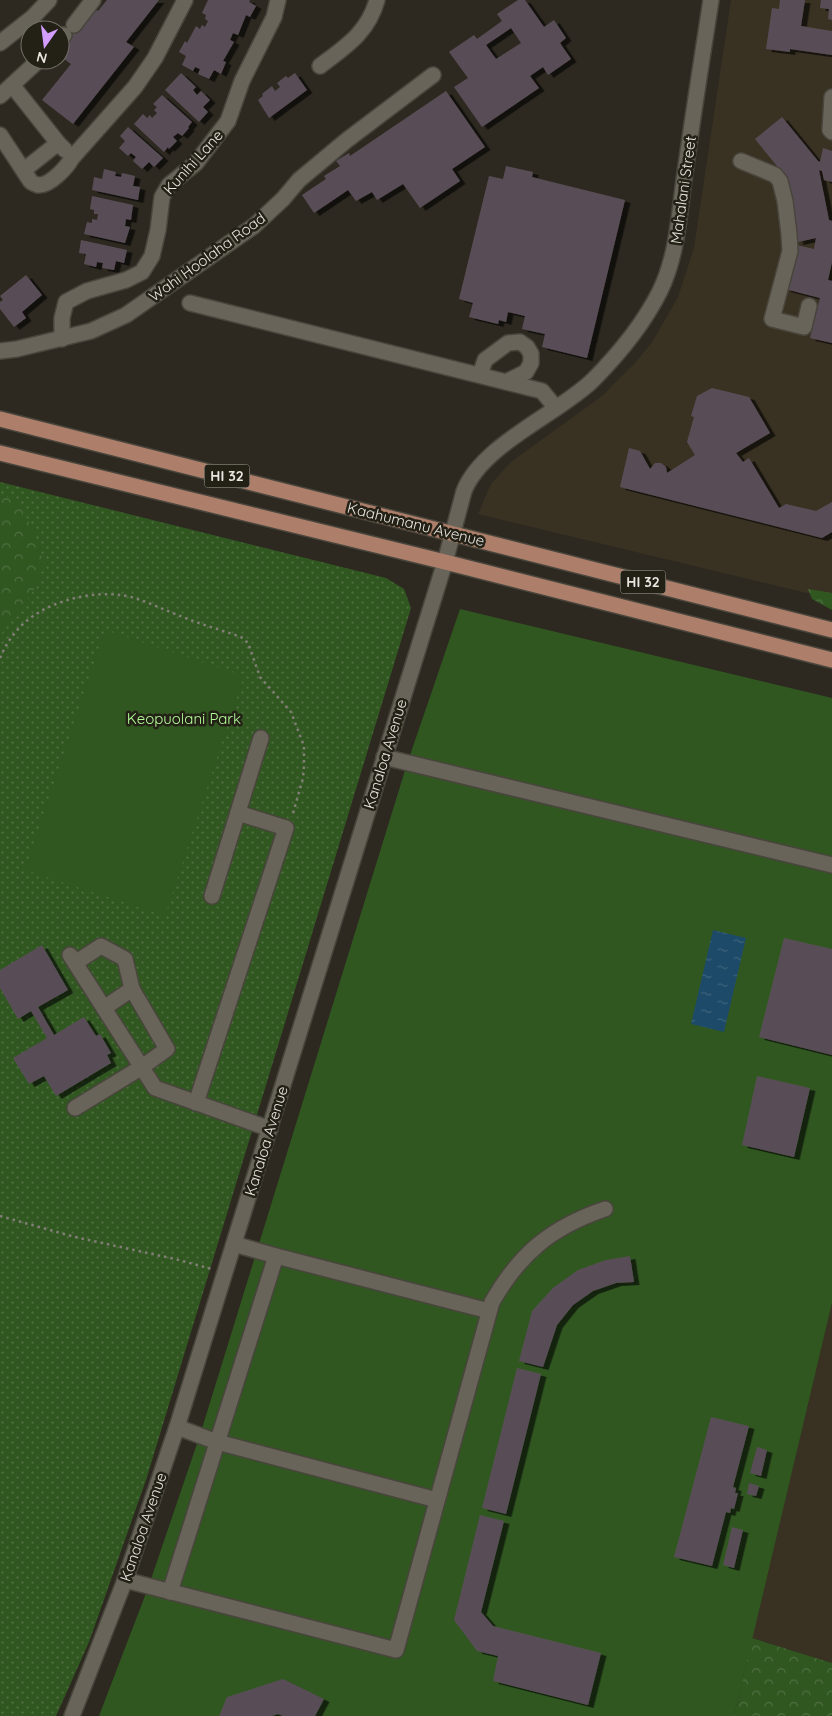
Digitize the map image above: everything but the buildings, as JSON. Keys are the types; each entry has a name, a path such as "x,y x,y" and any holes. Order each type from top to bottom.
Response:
{"main road":[{"name":"Kaahumanu Avenue","path":"0,419 832,630"},
{"name":"Kaahumanu Avenue","path":"0,453 445,562 832,660"}],"street":[{"path":"0,43 33,17 49,0"},
{"path":"70,28 93,0"},
{"path":"0,135 31,182 38,186 46,184 66,168 72,158 135,87 155,58 185,0"},
{"name":"Kunihi Lane","path":"62,338 62,318 66,302 87,291 126,280 142,272 152,256 158,230 162,197 169,185 196,163 228,122 242,81 274,17 278,0"},
{"name":"Mahalani Street","path":"445,562 464,491 474,473 499,448 590,383 637,330 661,290 676,244 710,0"},
{"path":"320,66 357,38 367,23 373,1"},
{"path":"0,96 29,70"},
{"name":"Wahi Hoolaha Road","path":"0,351 17,349 91,331 126,314 254,226 300,180 433,75"},
{"path":"12,86 72,158"},
{"path":"832,97 830,130 832,132"},
{"path":"24,170 58,143"},
{"path":"740,160 775,175 780,181 785,202 790,251 772,319 804,327 809,306"},
{"path":"190,303 542,391 556,408"},
{"path":"480,375 485,360 508,343 520,342 531,354 531,363 526,372 506,382"},
{"name":"Kanaloa Avenue","path":"72,1716 126,1580 177,1427 445,562"},
{"path":"212,896 261,738"},
{"path":"384,757 832,865"},
{"path":"196,1103 286,828 238,813"},
{"path":"75,1108 142,1068 167,1049 132,989 125,959 101,946 73,959 142,1068 155,1088 270,1129"},
{"path":"104,1008 132,989"},
{"path":"126,1580 396,1650 492,1302 503,1283 530,1250 565,1225 605,1209"},
{"path":"234,1244 489,1312"},
{"path":"170,1592 276,1256"},
{"path":"177,1427 217,1442 437,1500"}],"path":[{"path":"0,658 6,645 20,626 35,615 75,599 105,594 122,595 241,637 248,643 260,677 290,712 304,746 303,778 292,819"},
{"path":"0,1216 226,1273"}],"shaded area":[{"path":"731,0 832,0 832,599 478,514 491,484 511,462 602,396 635,363 653,341 678,297 694,248"},
{"path":"832,1303 832,1663 752,1638"}],"green space":[{"name":"Keopuolani Park","path":"0,482 386,578 404,589 411,608 146,1480 89,1642 56,1716 0,1716"},
{"path":"0,497 12,497 24,512 34,532 44,564 36,587 0,636"},
{"path":"808,589 832,593 832,610 812,599"},
{"path":"460,609 832,698 832,1303 734,1716 99,1716 148,1588 200,1435 407,764"},
{"path":"105,630 244,676 165,916 25,870"},
{"path":"752,1638 832,1663 832,1716 734,1716"}],"water":[{"path":"713,930 746,938 724,1032 691,1024"}]}
